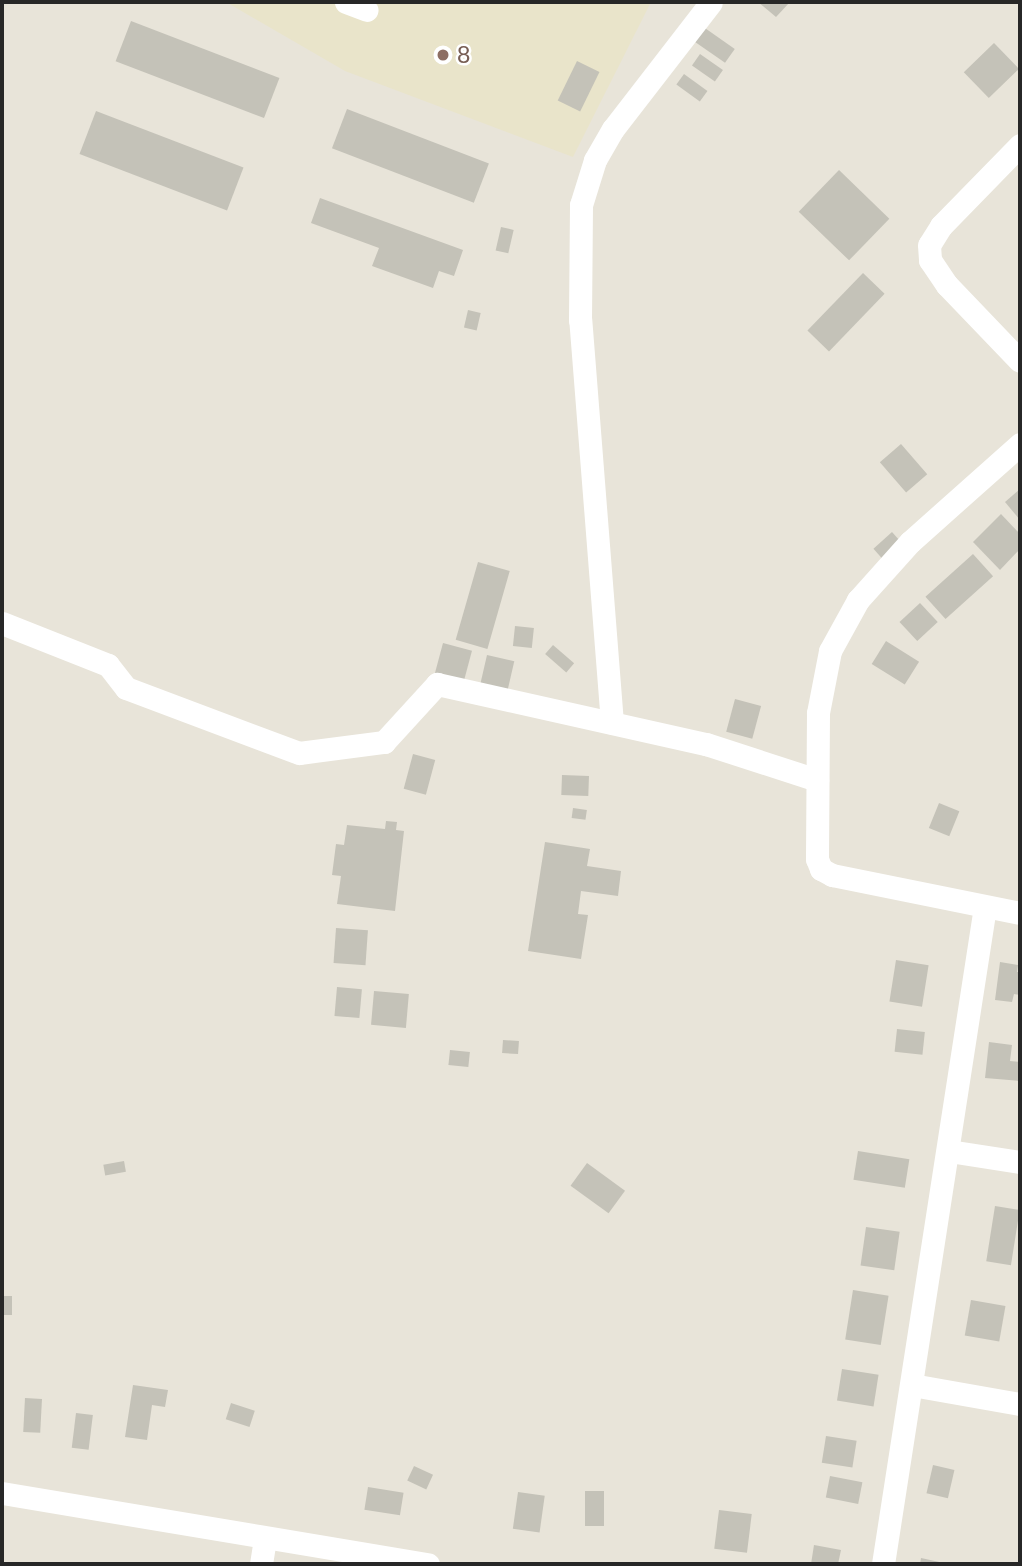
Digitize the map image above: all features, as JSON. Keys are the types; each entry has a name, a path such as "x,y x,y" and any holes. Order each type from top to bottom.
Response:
{"street":[{"path":"612,723 580,320 580,205 595,160 613,129 710,2"},
{"path":"1020,145 941,226 929,245 930,260 947,285 1020,361"},
{"path":"1020,444 910,542 858,600 830,651 818,713 817,780 817,859 821,869 832,874 1020,913"},
{"path":"2,623 108,666 126,688 299,752 384,742 437,684 706,744 817,780"},
{"path":"883,1564 985,907"},
{"path":"949,1151 1020,1162"},
{"path":"912,1385 1020,1404"},
{"path":"2,1493 428,1564"},
{"path":"261,1564 265,1538"}],"shaded area":[{"path":"226,2 651,2 573,157 345,71"}],"building":[{"path":"758,2 790,2 776,17"},
{"path":"131,21 279,78 264,118 116,61"},
{"path":"702,26 735,49 725,63 692,40"},
{"path":"994,43 1019,69 989,98 964,72"},
{"path":"700,54 723,70 715,82 692,65"},
{"path":"577,61 599,72 580,112 558,101"},
{"path":"684,74 707,91 700,102 676,85"},
{"path":"347,109 489,163 474,203 332,148"},
{"path":"96,111 244,168 227,211 80,154"},
{"path":"839,170 889,219 849,260 799,212"},
{"path":"320,198 463,250 454,276 439,271 433,288 372,266 379,248 311,223"},
{"path":"501,227 514,230 508,253 496,250"},
{"path":"863,273 885,294 829,351 807,331"},
{"path":"468,310 481,313 477,330 464,328"},
{"path":"901,444 927,474 906,493 880,462"},
{"path":"1020,489 1020,520 1005,502"},
{"path":"1001,514 1020,534 1020,549 1000,570 973,542"},
{"path":"892,532 902,543 883,560 873,549"},
{"path":"973,554 993,576 946,619 925,597"},
{"path":"478,562 510,571 487,649 456,640"},
{"path":"920,603 938,622 917,641 900,622"},
{"path":"515,626 534,628 532,648 513,646"},
{"path":"886,641 919,662 905,685 872,664"},
{"path":"443,643 472,651 464,682 435,674"},
{"path":"553,645 574,663 566,672 545,654"},
{"path":"487,655 514,661 507,693 480,687"},
{"path":"735,699 761,706 752,739 726,732"},
{"path":"413,754 435,760 426,795 404,789"},
{"path":"562,775 589,776 588,796 561,795"},
{"path":"939,803 959,811 949,836 929,828"},
{"path":"573,808 587,810 585,820 572,818"},
{"path":"386,821 397,822 396,830 404,831 395,911 337,904 341,876 332,875 336,844 344,845 347,825 385,829"},
{"path":"545,842 590,849 587,866 621,871 618,896 581,891 578,914 588,915 581,959 528,951"},
{"path":"336,928 368,930 365,965 334,963"},
{"path":"896,960 929,965 922,1007 889,1001"},
{"path":"1000,962 1018,965 1020,995 1014,994 1012,1002 995,1000"},
{"path":"337,987 362,989 359,1018 334,1016"},
{"path":"374,991 409,994 406,1028 371,1025"},
{"path":"897,1029 925,1032 922,1055 895,1052"},
{"path":"503,1040 519,1041 518,1054 502,1053"},
{"path":"989,1042 1012,1045 1010,1061 1020,1062 1020,1081 985,1078"},
{"path":"450,1050 470,1052 468,1067 448,1065"},
{"path":"858,1151 909,1159 905,1188 853,1180"},
{"path":"124,1161 126,1172 105,1175 103,1165"},
{"path":"587,1163 625,1191 609,1213 571,1186"},
{"path":"995,1206 1020,1210 1011,1265 986,1261"},
{"path":"866,1227 900,1232 894,1270 861,1266"},
{"path":"853,1290 889,1296 881,1345 845,1339"},
{"path":"2,1296 12,1296 12,1315 2,1315"},
{"path":"971,1300 1005,1306 999,1342 965,1335"},
{"path":"842,1369 879,1375 874,1406 837,1401"},
{"path":"133,1385 168,1390 165,1407 152,1405 147,1440 125,1437"},
{"path":"25,1398 42,1399 40,1433 23,1432"},
{"path":"231,1403 255,1411 250,1427 226,1419"},
{"path":"76,1413 93,1415 89,1450 72,1448"},
{"path":"826,1436 857,1441 852,1468 822,1463"},
{"path":"933,1465 954,1470 948,1498 926,1493"},
{"path":"414,1466 433,1475 426,1489 407,1481"},
{"path":"830,1476 862,1482 858,1504 826,1498"},
{"path":"368,1487 404,1493 400,1515 364,1510"},
{"path":"585,1491 604,1491 604,1526 585,1526"},
{"path":"518,1492 545,1496 540,1532 513,1529"},
{"path":"719,1510 752,1514 747,1553 714,1549"},
{"path":"814,1545 841,1550 838,1564 811,1564"},
{"path":"921,1558 944,1563 944,1564 920,1564"}],"place":[{"name":"8","path":"443,55"}]}
